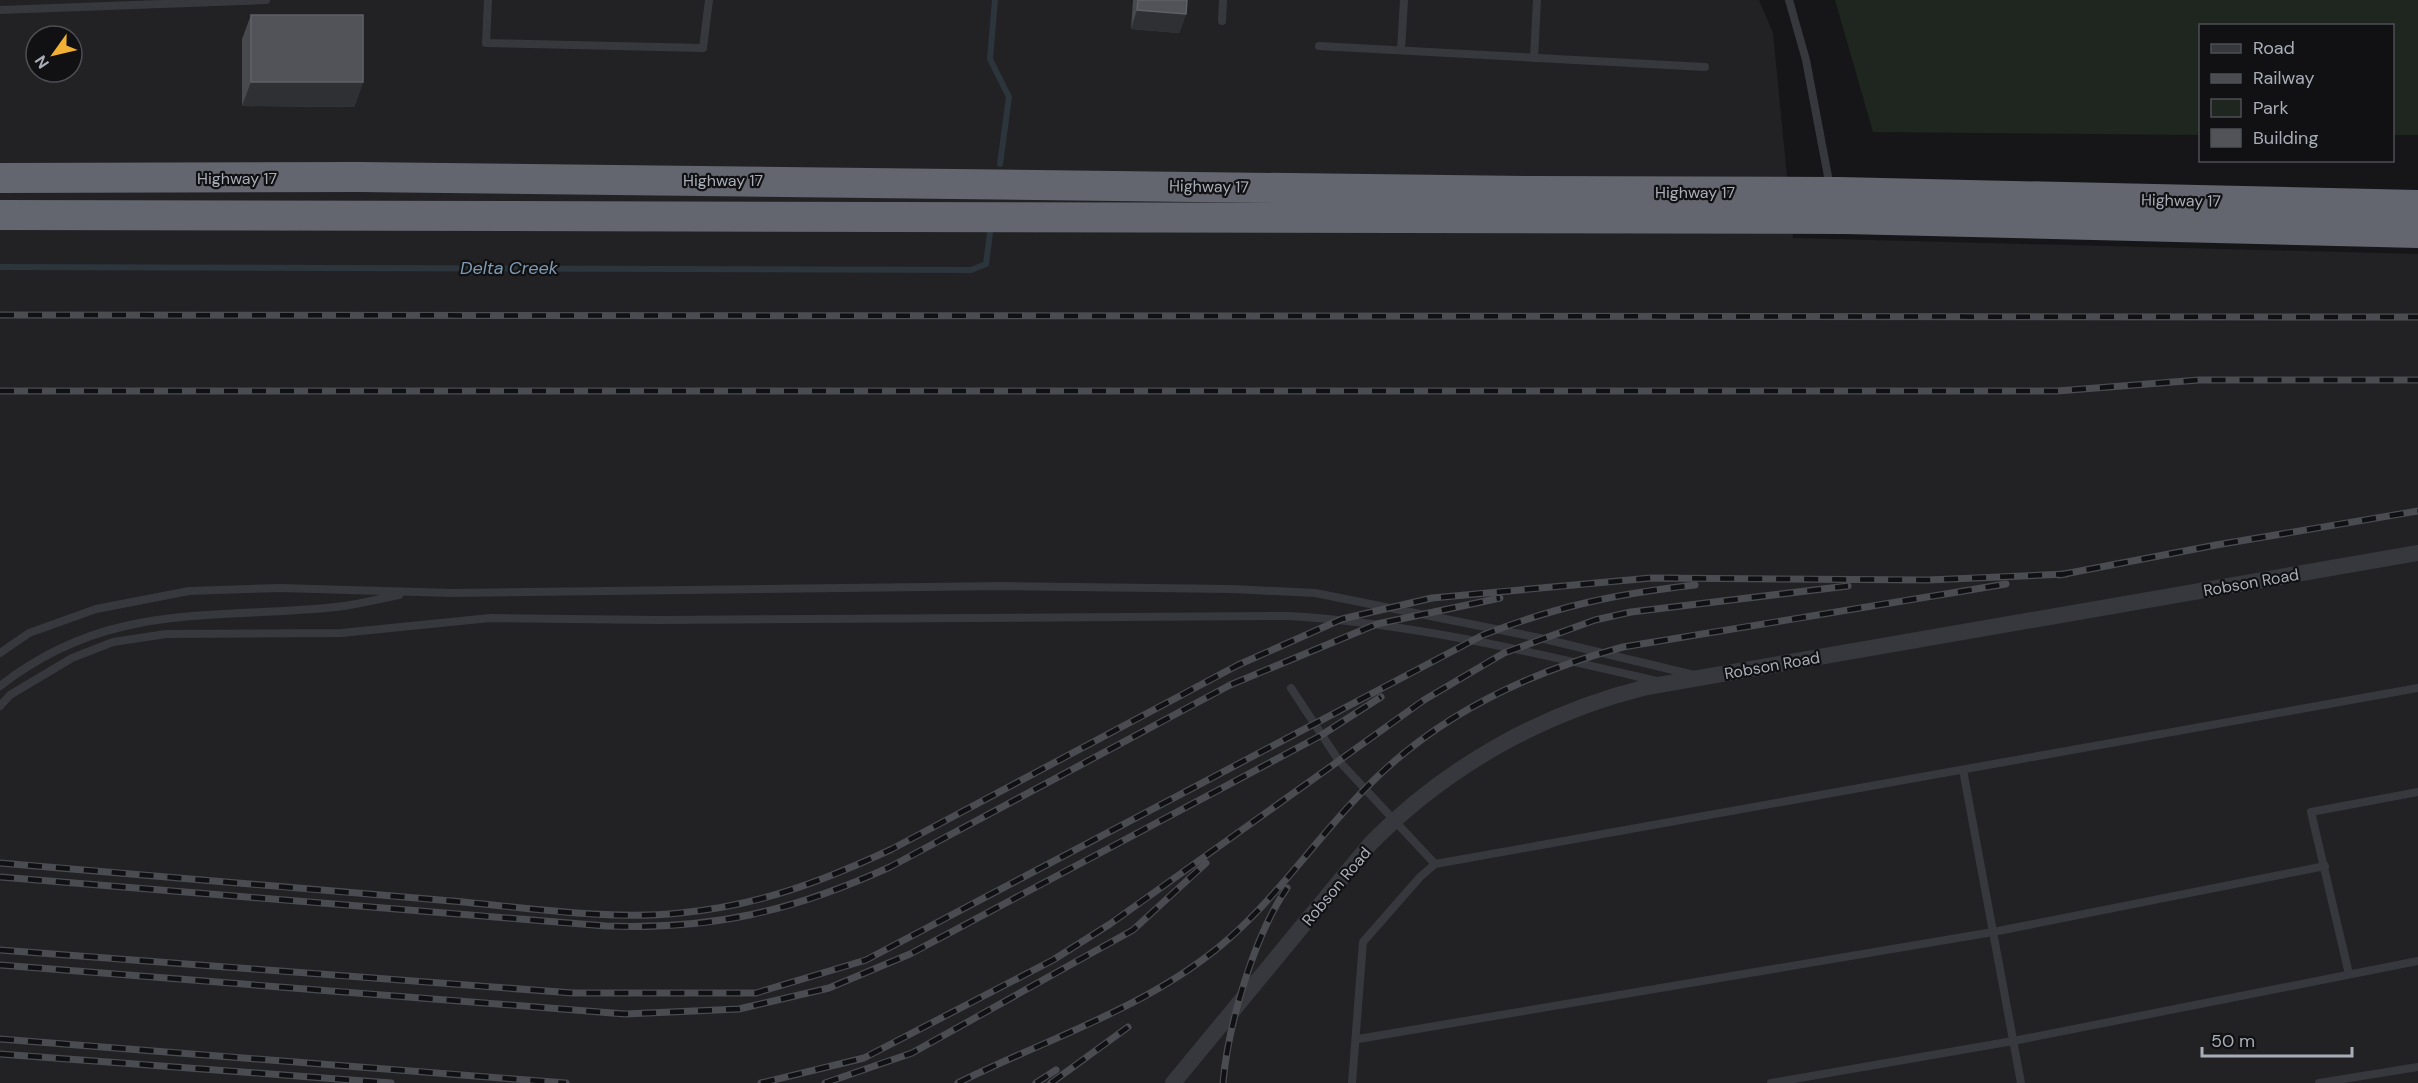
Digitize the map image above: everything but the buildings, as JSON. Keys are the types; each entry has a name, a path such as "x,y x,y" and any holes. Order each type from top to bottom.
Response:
{"highway":[{"name":"Highway 17","path":"0,178 382,177 1532,191 1831,192 2418,205"},
{"name":"Highway 17","path":"0,215 1846,219 2418,233"}],"street":[{"name":"Robson Road","path":"1173,1083 1371,843 1395,819 1466,765 1515,735 1559,714 1609,696 1668,683 2418,553"}],"lane":[{"path":"0,10 266,0"},
{"path":"488,0 486,43 703,48 709,0"},
{"path":"1222,21 1223,0"},
{"path":"1401,50 1404,0"},
{"path":"1534,58 1537,0"},
{"path":"1790,0 1806,60 1831,192"},
{"path":"1319,46 1705,67"},
{"path":"0,653 29,633 96,609 189,591 280,588 416,592 1004,586 1231,589 1315,593 1540,638 1702,677"},
{"path":"0,686 72,641 137,621 235,612 337,607 416,592"},
{"path":"0,705 10,695 72,658 113,642 166,634 341,633 490,618 657,620 1288,616 1377,624 1573,661 1668,683"},
{"path":"1291,688 1320,736 1339,761 1435,864"},
{"path":"1352,1083 1358,1039 1363,942 1420,877 1435,864 2418,688"},
{"path":"1963,770 2021,1083"},
{"path":"2349,974 2311,812 2418,792"},
{"path":"1358,1039 1993,932 2325,866"},
{"path":"1771,1083 2013,1041 2418,961"},
{"path":"2319,1083 2418,1067"}],"shaded area":[{"path":"0,0 1759,0 1773,33 1793,238 2418,254 2418,1083 0,1083"}],"green space":[{"path":"1835,0 2418,0 2418,135 2394,135 2394,24 2199,24 2199,135 1873,132"}],"waterway":[{"name":"Delta Creek","path":"995,0 990,59 1009,97 1000,164"},
{"name":"Delta Creek","path":"0,267 971,270 986,264 990,233"}],"railway":[{"path":"0,315 2418,317"},
{"path":"0,391 2057,391 2199,380 2418,380"},
{"path":"2059,575 2216,545 2418,511"},
{"path":"0,863 560,912 651,915 709,909 764,898 815,882 892,849 1238,665 1342,619 1432,598 1651,578 1928,580 2066,574"},
{"path":"958,1083 1126,1006 1189,969 1219,947 1258,910 1364,790 1391,764 1451,720 1517,684 1551,670 1623,647 2006,584"},
{"path":"0,950 573,993 756,993 866,960 1483,635 1587,602 1695,585"},
{"path":"761,1083 864,1058 1053,960 1110,924 1424,700 1504,653 1595,620 1631,612 1848,586"},
{"path":"0,877 606,926 682,925 752,915 820,895 890,867 1230,685 1377,624 1500,598"},
{"path":"0,965 625,1014 739,1009 829,988 910,954 1320,736 1381,697"},
{"path":"825,1083 912,1053 1133,930 1206,863"},
{"path":"1223,1083 1230,1035 1244,982 1264,931 1287,888"},
{"path":"1051,1083 1128,1027"},
{"path":"0,1039 566,1083"},
{"path":"0,1054 391,1083"},
{"path":"1036,1083 1056,1070"}]}
